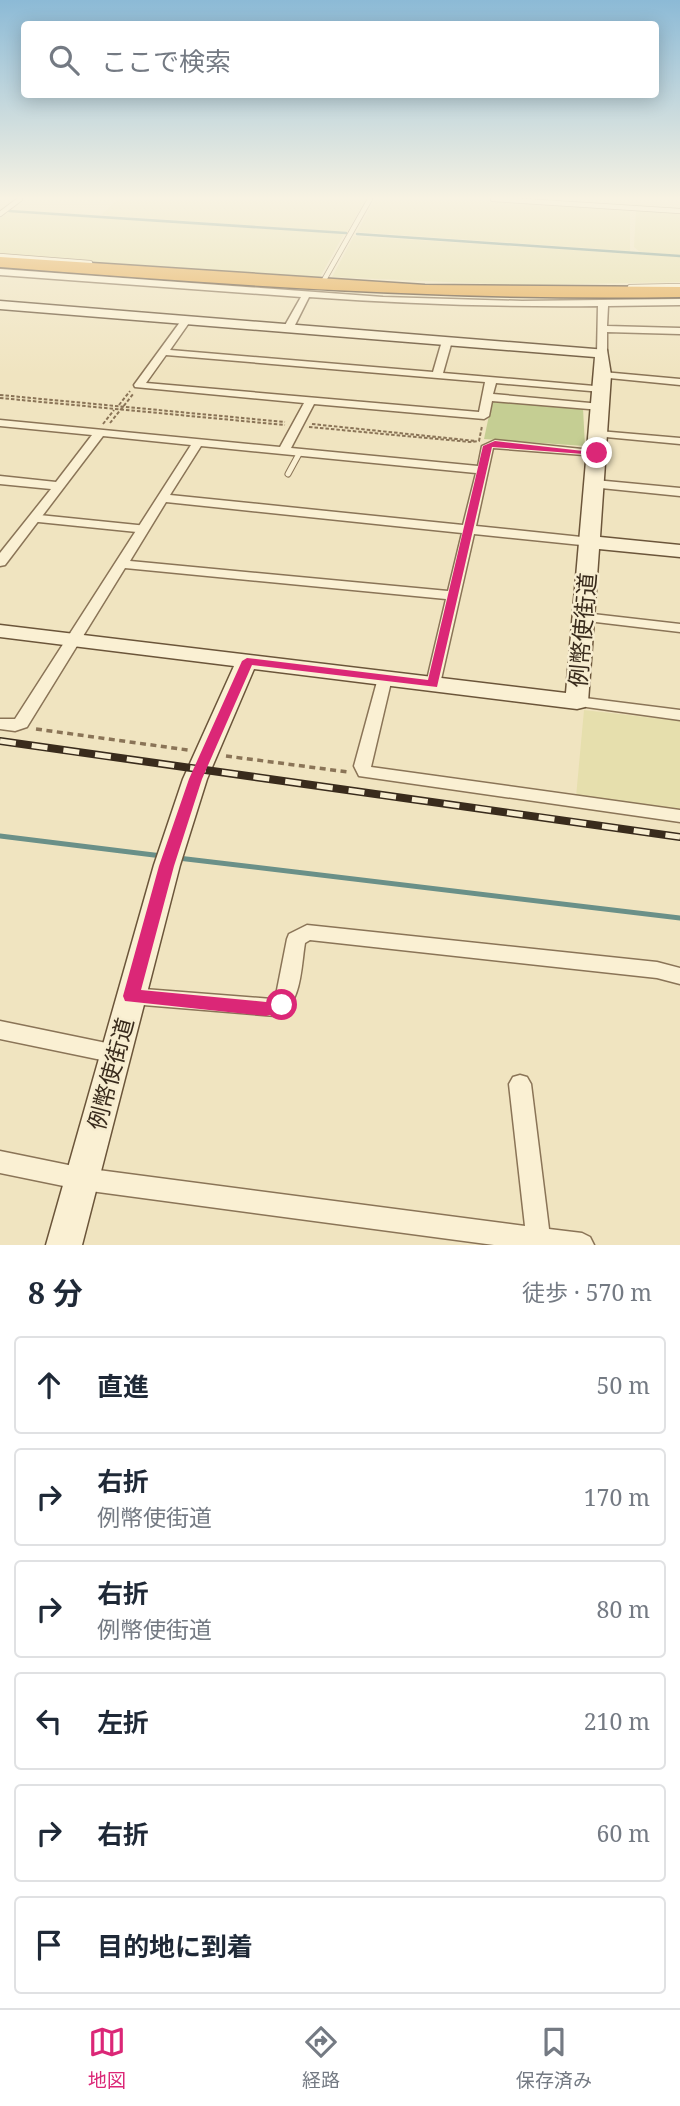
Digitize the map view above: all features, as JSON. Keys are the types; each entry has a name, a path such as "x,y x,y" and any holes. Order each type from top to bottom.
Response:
{"highway":[{"path":"0,267 389,295 680,300"},
{"path":"0,267 401,290 572,294 680,292"}],"street":[{"path":"0,267 77,278 474,304 603,304 680,300"},
{"path":"58,272 77,278"},
{"path":"289,327 306,295"},
{"path":"474,304 504,298"},
{"path":"162,498 591,542 603,382 603,304"},
{"path":"0,305 602,353"},
{"path":"139,385 187,320"},
{"path":"604,329 680,331"},
{"path":"437,375 447,341"},
{"path":"163,352 491,380 680,382"},
{"path":"139,385 484,416 491,380"},
{"path":"488,397 601,407"},
{"path":"284,450 310,401"},
{"path":"0,423 482,470"},
{"path":"0,562 6,546 34,518 100,433"},
{"path":"599,434 680,441"},
{"path":"0,724 15,726 21,723 198,442"},
{"path":"433,684 482,470 484,442 597,453"},
{"path":"0,480 58,486"},
{"path":"595,484 680,492"},
{"name":"例幣使街道","path":"64,1245 170,855 195,779 247,661 576,702 591,542 680,551"},
{"path":"121,564 453,596"},
{"path":"584,617 680,628"},
{"path":"0,631 247,661"},
{"path":"385,678 362,765 365,772 680,816"},
{"path":"576,702 680,715"},
{"path":"131,996 276,1008 285,998 296,939 307,932 657,970 680,976"},
{"path":"0,1030 116,1054"},
{"path":"520,1084 538,1241"},
{"path":"0,1162 83,1179 582,1245"}],"lane":[{"path":"1,257 324,280 489,287 680,286"},
{"path":"324,280 337,257"},
{"path":"288,474 300,452"},
{"path":"34,518 142,529"}],"path":[{"path":"100,433 139,385"},
{"path":"0,397 484,442 484,416"}],"shaded area":[{"path":"29,257 331,257 317,278"},
{"path":"343,257 680,257 680,282 518,285 332,277"},
{"path":"584,710 680,721 680,811 576,797"}],"green space":[{"path":"492,401 583,408 585,446 484,439"}],"waterway":[{"path":"0,836 162,856"},
{"path":"178,858 680,918"}],"railway":[{"path":"0,741 680,837"}],"route":[{"path":"282,1005 266,1009 131,996 167,866 195,779 247,661 433,684 490,443 597,453"}]}
